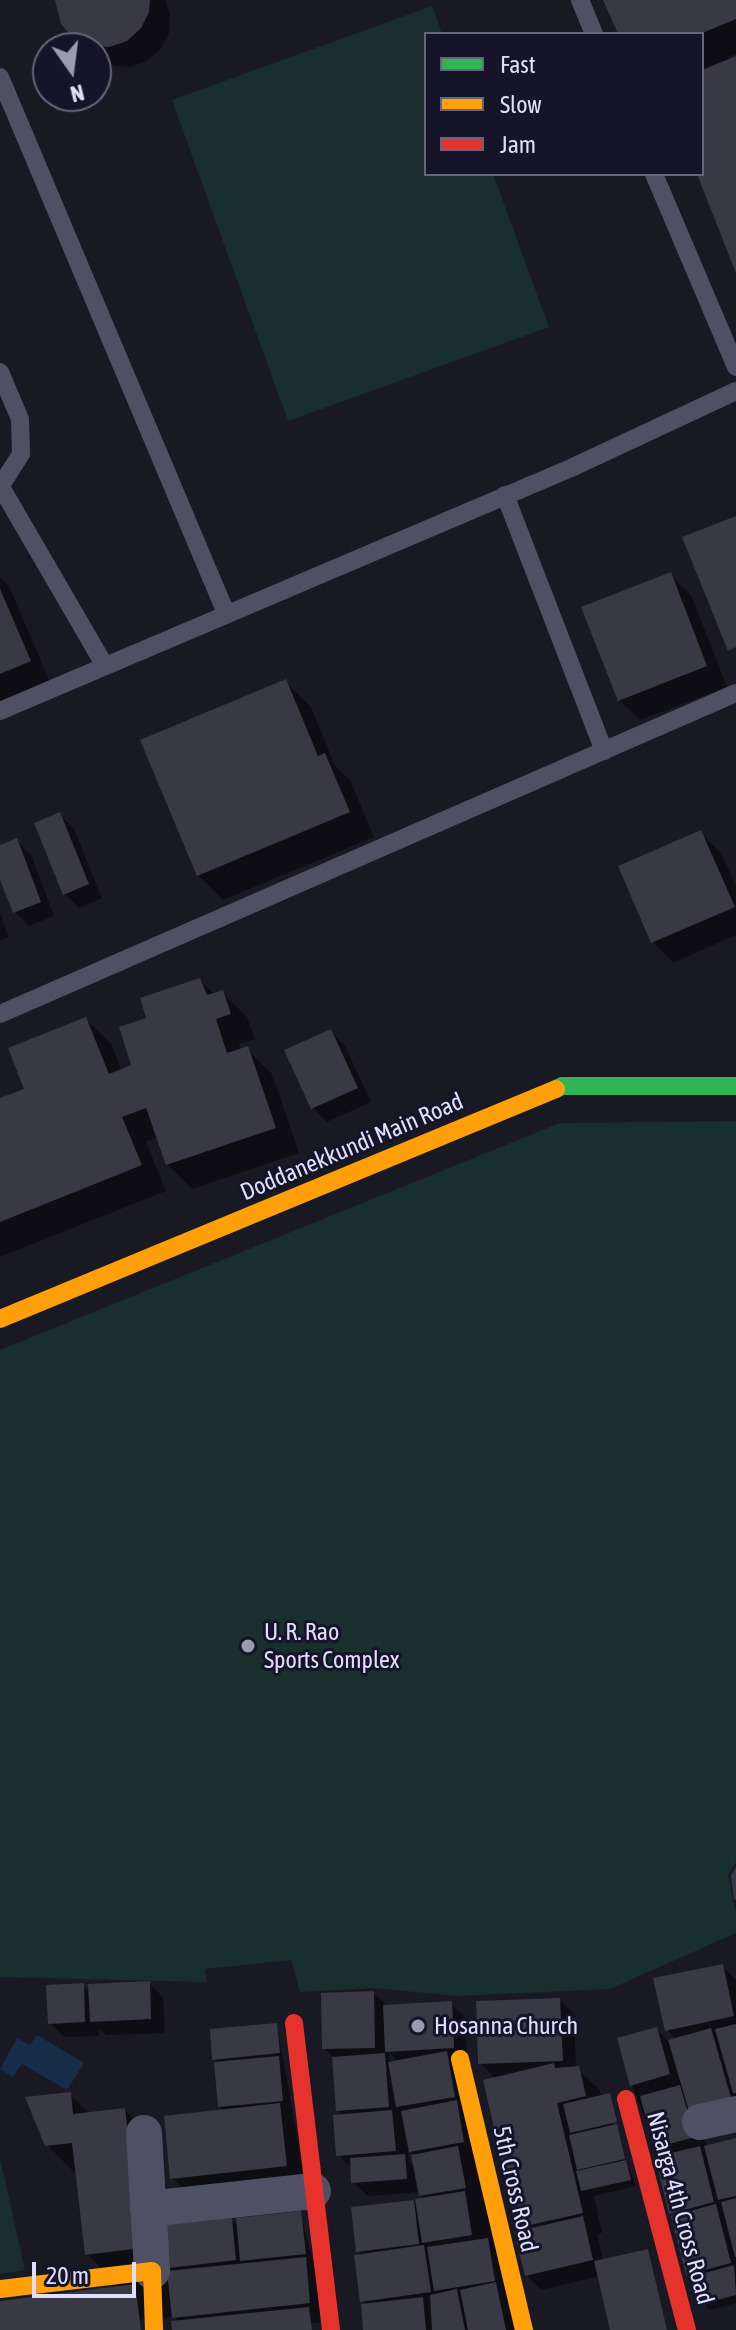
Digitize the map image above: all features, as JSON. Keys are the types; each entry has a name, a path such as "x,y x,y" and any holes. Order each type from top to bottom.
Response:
{"street":[{"name":"Doddanekkundi Main Road","path":"0,1319 562,1086 736,1086"},
{"path":"294,2023 331,2330"},
{"name":"5th Cross Road","path":"460,2059 524,2330"},
{"name":"Nisarga 4th Cross Road","path":"626,2099 687,2330"},
{"path":"700,2122 736,2114"},
{"path":"144,2133 154,2330"},
{"path":"148,2209 313,2191"},
{"path":"0,2289 152,2271"}],"lane":[{"path":"580,0 593,32"},
{"path":"0,77 226,613"},
{"path":"655,176 736,367"},
{"path":"0,372 20,419 21,454 0,487 105,666"},
{"path":"0,711 505,495 736,391"},
{"path":"505,495 604,751"},
{"path":"0,1014 736,693"}],"green space":[{"path":"432,6 441,32 424,32 424,176 494,176 549,327 288,421 172,100"},
{"name":"U. R. Rao Sports Complex","path":"736,1121 736,1862 728,1875 736,1913 736,1933 610,1989 457,1996 374,1988 300,1992 291,1960 205,1969 207,1982 0,1977 0,1350 560,1123"},
{"path":"0,2158 25,2270 0,2274"}],"water":[{"path":"37,2035 84,2063 67,2090 22,2064 13,2077 0,2069 17,2038 30,2045"}],"building":[{"path":"55,0 150,0 149,12 141,28 127,41 112,46 112,32 68,32 61,24"},
{"path":"603,0 736,0 736,19 704,32 617,32"},
{"path":"736,56 736,273 698,176 704,176 704,69"},
{"path":"736,516 736,647 728,651 682,537"},
{"path":"671,572 707,666 618,701 581,607"},
{"path":"0,589 31,661 0,674"},
{"path":"286,679 318,756 325,753 350,812 197,876 140,740"},
{"path":"60,812 89,884 63,895 34,823"},
{"path":"701,830 735,907 651,943 618,866"},
{"path":"17,838 41,902 13,913 0,880 0,845"},
{"path":"200,978 207,995 223,990 231,1014 216,1019 227,1053 248,1046 276,1128 166,1165 146,1108 122,1117 142,1165 0,1222 0,1098 24,1089 8,1048 86,1017 109,1074 131,1065 119,1027 146,1018 140,998"},
{"path":"331,1029 358,1088 311,1109 284,1050"},
{"path":"736,1867 736,1899 734,1900 731,1875"},
{"path":"723,1964 734,2016 665,2031 653,1978"},
{"path":"150,1981 151,2019 90,2022 88,1984"},
{"path":"84,1983 85,2022 48,2024 46,1985"},
{"path":"374,1991 375,2048 322,2049 321,1993"},
{"path":"560,1998 563,2061 478,2064 476,2001"},
{"name":"Hosanna Church","path":"452,2001 454,2048 385,2052 383,2005"},
{"path":"277,2023 280,2053 212,2060 210,2029"},
{"path":"736,2024 736,2093 733,2093 715,2029"},
{"path":"657,2027 670,2074 630,2086 617,2038"},
{"path":"711,2028 731,2098 689,2111 668,2040"},
{"path":"447,2051 455,2097 396,2107 388,2062"},
{"path":"385,2053 389,2107 336,2111 332,2057"},
{"path":"279,2056 283,2101 218,2107 214,2062"},
{"path":"554,2063 555,2068 579,2066 586,2096 557,2103 583,2213 517,2228 483,2080"},
{"path":"680,2085 695,2137 654,2148 640,2096"},
{"path":"71,2092 73,2114 125,2108 141,2248 85,2255 72,2143 45,2146 25,2097"},
{"path":"610,2093 617,2122 570,2133 563,2104"},
{"path":"457,2100 464,2142 409,2152 401,2111"},
{"path":"280,2103 287,2166 170,2179 164,2116"},
{"path":"392,2110 396,2151 336,2156 333,2115"},
{"path":"617,2124 625,2159 577,2170 569,2135"},
{"path":"736,2138 736,2196 718,2200 704,2146"},
{"path":"458,2146 466,2188 419,2196 411,2155"},
{"path":"700,2146 714,2202 669,2214 655,2157"},
{"path":"405,2154 407,2179 351,2183 350,2158"},
{"path":"626,2160 631,2180 581,2191 576,2171"},
{"path":"465,2191 472,2235 422,2243 415,2199"},
{"path":"736,2198 736,2257 735,2257 721,2202"},
{"path":"414,2200 419,2244 356,2252 351,2207"},
{"path":"716,2204 731,2263 686,2275 671,2216"},
{"path":"301,2211 306,2254 240,2261 236,2218"},
{"path":"583,2216 593,2260 525,2276 514,2232"},
{"path":"232,2218 236,2260 169,2268 164,2225"},
{"path":"488,2238 495,2281 434,2291 427,2247"},
{"path":"424,2245 431,2292 360,2302 354,2255"},
{"path":"648,2249 667,2330 610,2330 594,2261"},
{"path":"306,2257 310,2303 172,2318 167,2271"},
{"path":"734,2265 736,2295 701,2304 694,2276"},
{"path":"496,2282 506,2330 468,2330 460,2290"},
{"path":"135,2284 141,2330 0,2330 0,2301"},
{"path":"457,2289 465,2330 432,2330 430,2295"},
{"path":"423,2297 426,2330 363,2330 361,2304"},
{"path":"309,2307 312,2330 172,2330 171,2321"}],"traffic: fast":[{"path":"556,1089 562,1086 736,1086"}],"traffic: slow":[{"path":"0,1319 556,1089"},
{"path":"460,2059 524,2330"},
{"path":"0,2289 152,2271 154,2330"}],"traffic: jam":[{"path":"294,2023 331,2330"},
{"path":"626,2099 687,2330"}],"place":[{"name":"U. R. Rao Sports Complex","path":"248,1646"},
{"name":"Hosanna Church","path":"418,2026"}]}
